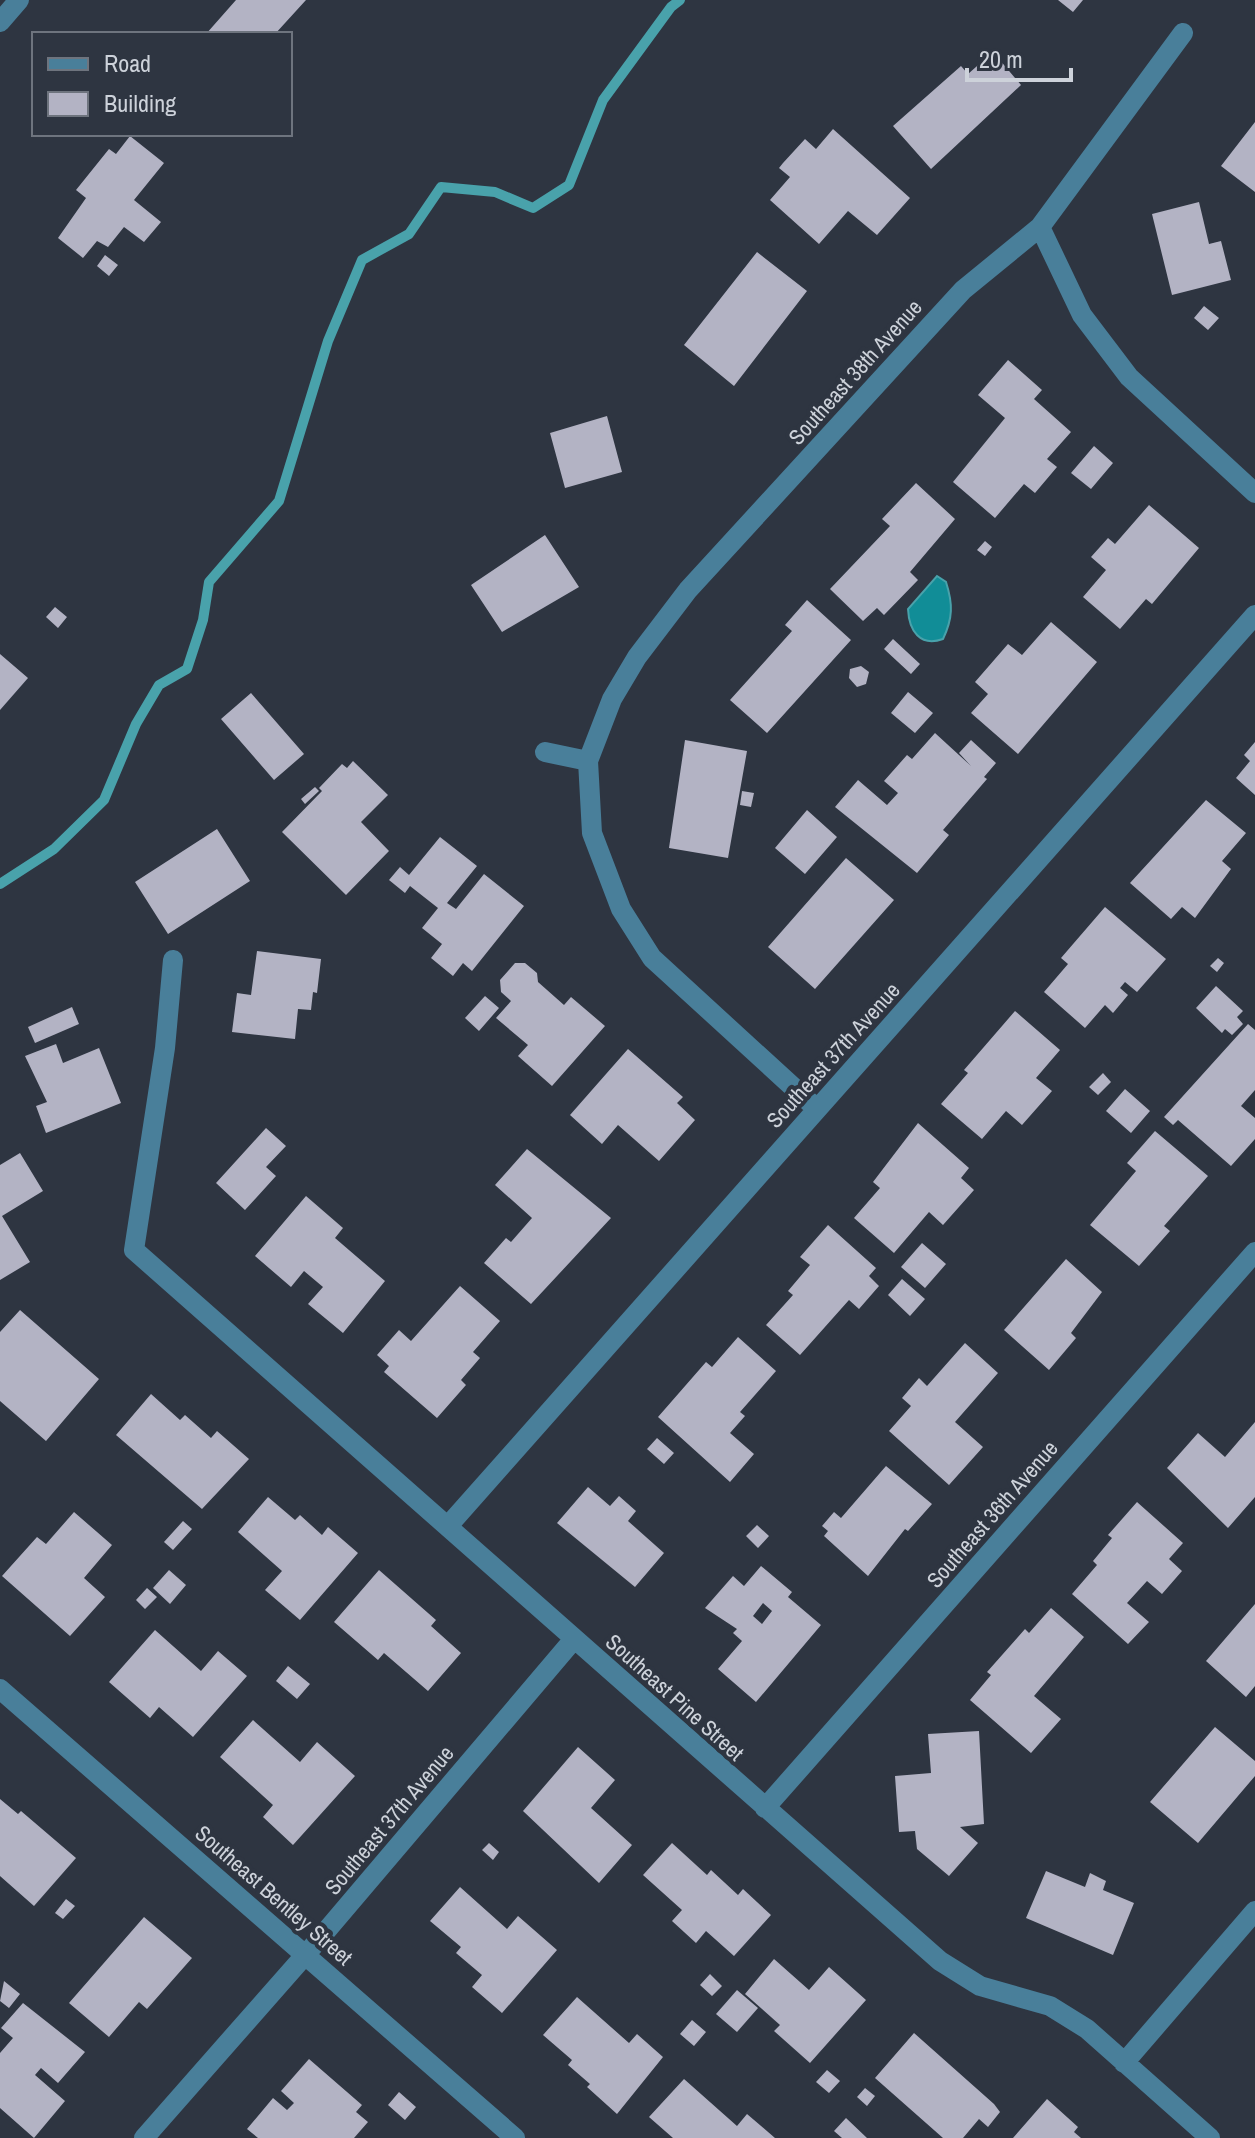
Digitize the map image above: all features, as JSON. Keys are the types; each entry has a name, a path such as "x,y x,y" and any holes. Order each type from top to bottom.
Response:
{"street":[{"path":"0,22 19,0"},
{"name":"Southeast 38th Avenue","path":"588,761 612,699 637,657 688,590 963,290 1040,227 1183,33"},
{"path":"1040,227 1082,315 1129,377 1255,493"},
{"name":"Southeast 37th Avenue","path":"448,1526 1255,615"},
{"path":"545,752 588,761 592,833 621,909 652,958 817,1109"},
{"name":"Southeast Pine Street","path":"173,960 165,1048 134,1250 940,1961 980,1986 1050,2006 1087,2029 1210,2138"},
{"name":"Southeast 36th Avenue","path":"765,1808 1255,1252"},
{"name":"Southeast 37th Avenue","path":"144,2138 306,1955 574,1639"},
{"name":"Southeast Bentley Street","path":"0,1689 515,2138"},
{"path":"1124,2063 1255,1911"}],"water":[{"path":"937,576 946,582 951,604 950,618 943,639 928,641 913,630 908,609"}],"building":[{"path":"236,0 306,0 277,32 208,32"},
{"path":"1058,0 1083,0 1073,12"},
{"path":"993,52 1021,85 931,169 893,126 961,66 968,74"},
{"path":"1255,122 1255,192 1221,166"},
{"path":"833,129 910,198 877,235 848,211 819,244 770,200 790,177 779,168 783,163 805,139 816,149"},
{"path":"130,136 164,163 134,200 161,222 144,242 124,227 108,247 97,241 83,258 58,238 86,198 76,190 109,149 116,154"},
{"path":"1199,202 1209,244 1221,241 1231,280 1172,295 1152,214"},
{"path":"757,252 807,291 734,386 684,345"},
{"path":"105,255 118,265 109,276 97,266"},
{"path":"1204,306 1219,318 1208,330 1194,318"},
{"path":"1008,360 1042,390 1034,399 1071,432 1047,459 1057,467 1035,493 1024,484 995,518 953,482 1005,418 978,395"},
{"path":"607,416 622,472 565,488 550,433"},
{"path":"1094,446 1113,463 1091,489 1071,473"},
{"path":"916,483 955,519 910,572 918,580 884,615 877,608 863,621 830,589 890,526 882,519"},
{"path":"1149,505 1199,548 1152,604 1146,599 1120,629 1083,597 1106,570 1091,557 1108,538 1115,544"},
{"path":"545,535 579,587 502,632 471,585"},
{"path":"985,541 992,547 985,556 977,550"},
{"path":"807,600 851,640 767,733 730,700 792,631 785,625"},
{"path":"55,607 67,617 58,628 46,617"},
{"path":"1051,622 1097,662 1018,754 971,713 988,694 975,682 1008,644 1022,655"},
{"path":"893,639 920,664 911,674 884,649"},
{"path":"0,654 28,678 0,710"},
{"path":"861,666 869,672 866,684 857,687 849,678 850,669"},
{"path":"908,692 933,713 915,733 891,713"},
{"path":"251,693 304,754 274,780 221,719"},
{"path":"935,733 971,766 959,753 971,740 996,763 984,777 987,779 943,830 949,835 917,873 835,807 858,780 887,805 898,793 884,781 907,755 912,759"},
{"path":"685,740 747,751 728,858 669,848"},
{"path":"1255,742 1255,795 1236,778 1250,761 1244,755"},
{"path":"353,761 388,795 361,822 389,851 346,895 282,832 322,791 319,788 342,764 347,768"},
{"path":"315,787 319,791 305,804 301,799"},
{"path":"742,791 754,793 751,807 740,805"},
{"path":"1206,800 1246,833 1222,861 1231,869 1195,918 1182,907 1171,919 1130,883"},
{"path":"807,810 837,837 805,874 775,848"},
{"path":"217,829 250,881 168,934 135,882"},
{"path":"440,837 477,866 447,903 456,909 484,874 524,906 472,971 463,963 453,976 431,958 442,944 422,928 438,908 410,886 405,893 389,880 400,867 409,875"},
{"path":"846,858 894,900 815,989 768,947"},
{"path":"1105,907 1166,959 1137,992 1125,982 1120,988 1128,995 1113,1013 1105,1005 1085,1028 1044,992 1068,964 1061,958"},
{"path":"257,951 321,959 317,993 313,992 311,1010 298,1009 295,1039 232,1032 237,993 251,995"},
{"path":"1218,958 1224,963 1217,972 1210,966"},
{"path":"515,963 525,963 537,973 538,982 564,1005 571,997 605,1026 552,1086 518,1056 528,1045 496,1018 511,1001 501,992 500,980"},
{"path":"1216,986 1243,1011 1237,1017 1243,1024 1232,1035 1225,1029 1222,1033 1196,1008"},
{"path":"485,996 499,1008 479,1031 465,1018"},
{"path":"72,1007 79,1024 35,1043 28,1027"},
{"path":"1015,1011 1060,1050 1036,1078 1052,1091 1022,1125 1006,1111 982,1139 941,1104 968,1073 964,1070"},
{"path":"1248,1024 1255,1030 1255,1090 1241,1106 1255,1118 1255,1139 1231,1166 1178,1120 1173,1125 1164,1117"},
{"path":"56,1044 63,1063 99,1048 121,1103 46,1133 36,1106 47,1102 25,1056"},
{"path":"628,1049 683,1097 677,1103 695,1120 659,1161 618,1125 602,1144 570,1115"},
{"path":"1103,1073 1111,1082 1098,1095 1089,1087"},
{"path":"1125,1089 1150,1111 1131,1133 1106,1111"},
{"path":"918,1123 969,1168 961,1178 974,1190 943,1225 929,1212 894,1253 854,1218 880,1188 873,1182"},
{"path":"266,1128 286,1146 266,1167 276,1176 245,1210 216,1183"},
{"path":"1155,1131 1208,1176 1164,1226 1170,1231 1139,1266 1090,1225 1136,1171 1127,1163"},
{"path":"527,1149 611,1218 531,1304 484,1263 506,1238 511,1242 532,1218 495,1185"},
{"path":"20,1153 43,1191 2,1216 30,1262 0,1280 0,1165"},
{"path":"306,1196 343,1228 335,1238 385,1281 343,1333 308,1304 323,1287 304,1271 291,1287 255,1256"},
{"path":"828,1225 876,1268 869,1276 879,1286 859,1309 849,1300 800,1355 766,1325 793,1295 788,1291 810,1265 800,1257"},
{"path":"922,1243 946,1264 925,1288 901,1267"},
{"path":"1066,1259 1102,1292 1071,1333 1076,1338 1049,1370 1004,1330"},
{"path":"902,1279 925,1299 910,1316 888,1295"},
{"path":"460,1286 500,1321 473,1352 480,1358 461,1380 466,1385 437,1418 384,1372 389,1366 377,1355 399,1330 411,1341"},
{"path":"20,1310 99,1379 46,1441 0,1401 0,1332"},
{"path":"738,1337 776,1371 740,1412 745,1416 730,1433 754,1454 730,1482 658,1417 706,1362 712,1367"},
{"path":"965,1343 998,1373 955,1422 983,1447 949,1485 889,1431 911,1406 902,1398 919,1378 927,1386"},
{"path":"151,1394 180,1420 185,1415 211,1438 217,1431 249,1459 202,1509 116,1435"},
{"path":"1255,1422 1255,1497 1228,1528 1167,1468 1198,1433 1225,1457"},
{"path":"657,1438 674,1453 664,1464 647,1449"},
{"path":"886,1466 932,1504 908,1531 905,1529 868,1576 824,1536 828,1531 822,1526 834,1512 841,1518"},
{"path":"588,1487 610,1506 619,1496 636,1511 628,1521 664,1553 635,1587 557,1523"},
{"path":"268,1497 295,1520 300,1515 322,1535 328,1527 358,1553 300,1620 265,1590 282,1571 238,1532"},
{"path":"1137,1502 1183,1543 1169,1559 1182,1571 1162,1594 1147,1581 1127,1603 1149,1622 1128,1644 1072,1594 1097,1565 1093,1561 1112,1538 1108,1535"},
{"path":"74,1512 112,1545 84,1578 105,1597 70,1636 2,1576 37,1537 46,1544"},
{"path":"183,1521 192,1529 173,1550 164,1542"},
{"path":"757,1525 769,1536 758,1548 746,1536"},
{"path":"761,1566 792,1592 788,1597 821,1625 756,1702 718,1669 742,1641 733,1633 737,1629 705,1608 733,1576 744,1586","holes":["763,1603 772,1611 762,1624 753,1616"]},
{"path":"169,1570 186,1585 170,1604 153,1588"},
{"path":"379,1570 436,1620 431,1626 461,1653 428,1691 384,1653 378,1660 334,1622"},
{"path":"147,1588 157,1597 145,1609 136,1600"},
{"path":"1255,1604 1255,1686 1246,1697 1206,1661"},
{"path":"1051,1608 1084,1637 1034,1696 1061,1719 1031,1753 970,1700 991,1675 987,1672 1025,1629 1029,1633"},
{"path":"155,1630 201,1671 218,1651 247,1676 193,1737 159,1707 150,1718 109,1682"},
{"path":"288,1666 310,1684 297,1699 276,1681"},
{"path":"253,1720 300,1762 317,1742 355,1776 293,1845 263,1817 273,1805 220,1757"},
{"path":"1215,1727 1255,1761 1255,1776 1198,1843 1150,1802"},
{"path":"979,1731 984,1824 960,1827 978,1843 949,1876 917,1849 915,1831 899,1832 895,1776 931,1773 928,1734"},
{"path":"578,1747 615,1780 591,1808 632,1845 599,1883 523,1811"},
{"path":"0,1799 18,1814 21,1811 76,1858 34,1906 0,1876"},
{"path":"489,1843 499,1852 493,1860 482,1850"},
{"path":"672,1843 707,1875 711,1870 738,1895 743,1889 771,1915 734,1956 706,1931 696,1943 672,1921 682,1910 643,1875"},
{"path":"1046,1871 1085,1887 1090,1873 1106,1881 1103,1890 1134,1903 1113,1955 1026,1918"},
{"path":"460,1887 507,1929 518,1916 557,1950 502,2013 472,1987 482,1975 456,1953 461,1947 430,1921"},
{"path":"66,1899 75,1906 63,1919 55,1913"},
{"path":"144,1917 192,1958 147,2009 139,2002 109,2037 69,2003"},
{"path":"774,1959 809,1990 829,1967 866,2000 810,2063 774,2031 780,2025 745,1994"},
{"path":"710,1974 722,1986 712,1996 700,1985"},
{"path":"4,1981 20,1994 9,2008 0,2001"},
{"path":"737,1990 758,2008 737,2032 716,2014"},
{"path":"577,1997 629,2043 637,2034 663,2057 617,2114 568,2065 572,2060 543,2035"},
{"path":"23,2003 85,2052 58,2083 41,2068 35,2075 65,2101 34,2138 0,2108 0,2053 13,2038 1,2028"},
{"path":"692,2020 706,2032 694,2046 680,2034"},
{"path":"914,2033 994,2104 1000,2112 988,2127 979,2119 963,2138 943,2138 875,2078"},
{"path":"309,2059 362,2105 356,2112 368,2122 354,2138 258,2138 247,2129 273,2098 287,2110 294,2103 281,2091"},
{"path":"827,2070 840,2081 829,2093 816,2082"},
{"path":"684,2079 737,2126 747,2114 775,2138 673,2138 649,2117"},
{"path":"865,2088 875,2096 867,2106 857,2097"},
{"path":"399,2092 416,2107 405,2120 388,2105"},
{"path":"1047,2099 1078,2127 1074,2132 1081,2138 1013,2138"},
{"path":"846,2118 867,2138 842,2138 834,2131"}],"waterway":[{"path":"0,884 54,849 104,800 136,724 159,685 187,669 203,620 209,582 279,501 328,341 362,260 409,234 441,187 495,192 533,208 569,185 603,100 671,7 680,0"}]}
